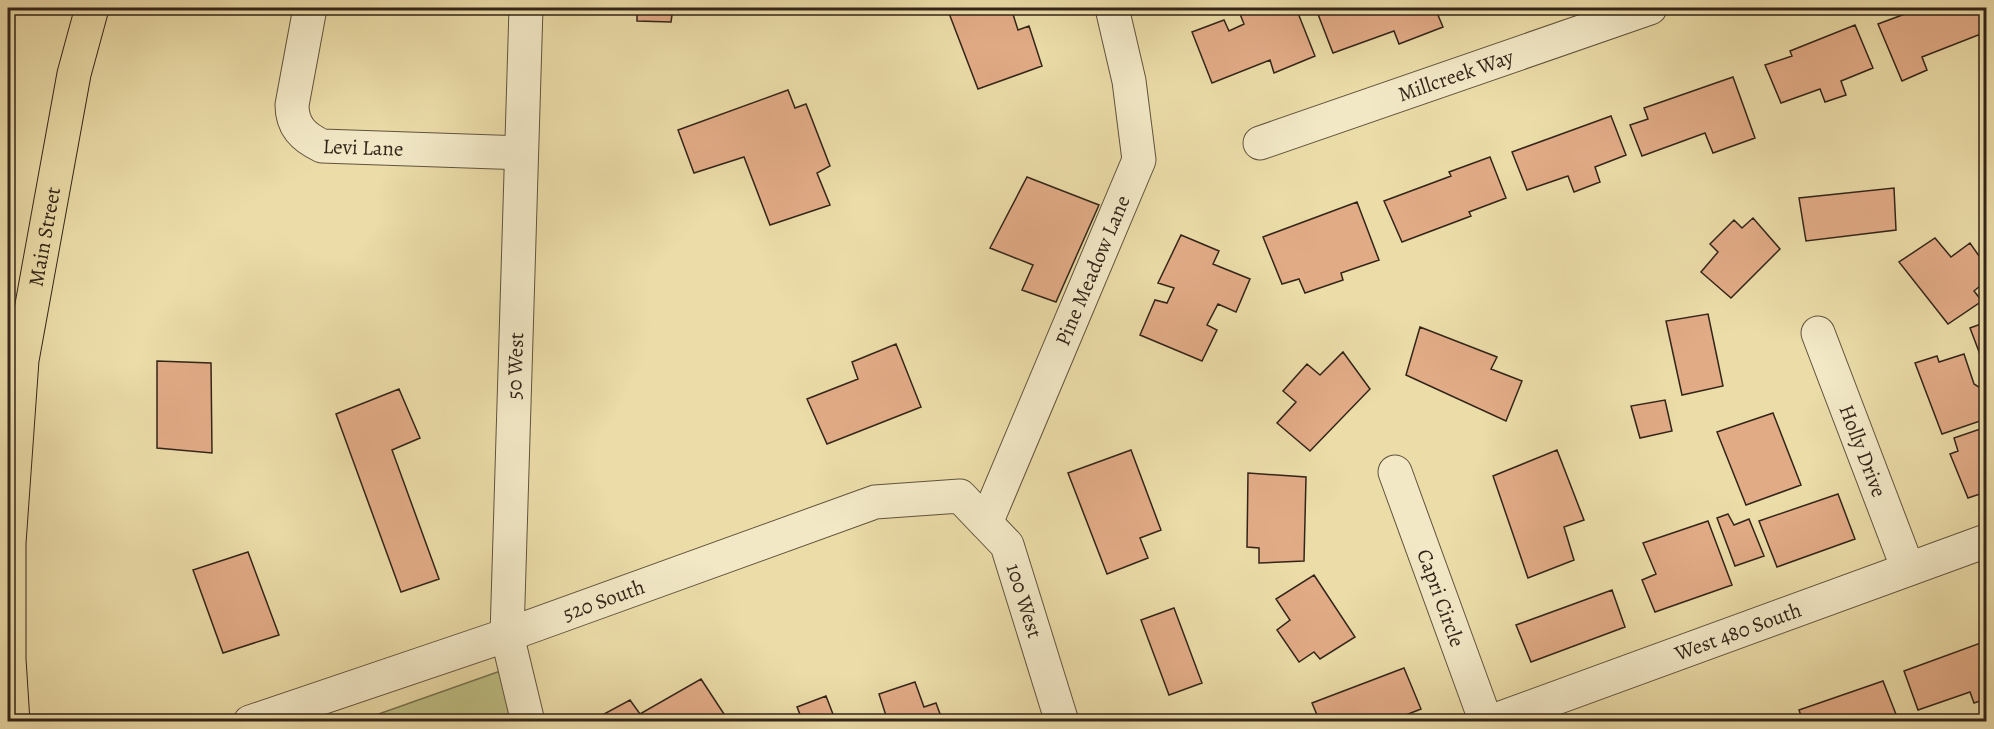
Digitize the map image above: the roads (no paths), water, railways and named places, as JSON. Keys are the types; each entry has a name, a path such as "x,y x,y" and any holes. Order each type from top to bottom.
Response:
{"highway":[{"name":"Main Street","path":"13,722 9,659 9,543 22,360 74,74 92,8"}],"street":[{"name":"Levi Lane","path":"310,8 292,105 292,117 299,131 308,140 322,146 521,153"},
{"name":"50 West","path":"526,8 507,635 528,722"},
{"name":"Pine Meadow Lane","path":"986,523 1139,160 1129,81 1112,8"},
{"name":"Millcreek Way","path":"1260,143 1650,8"},
{"name":"Holly Drive","path":"1818,333 1908,569"},
{"name":"Capri Circle","path":"1395,472 1488,722"},
{"name":"100 West","path":"960,496 1006,545 1062,722"},
{"name":"520 South","path":"250,722 507,635 875,502 960,496"},
{"name":"West 480 South","path":"1488,722 1986,541"}]}
